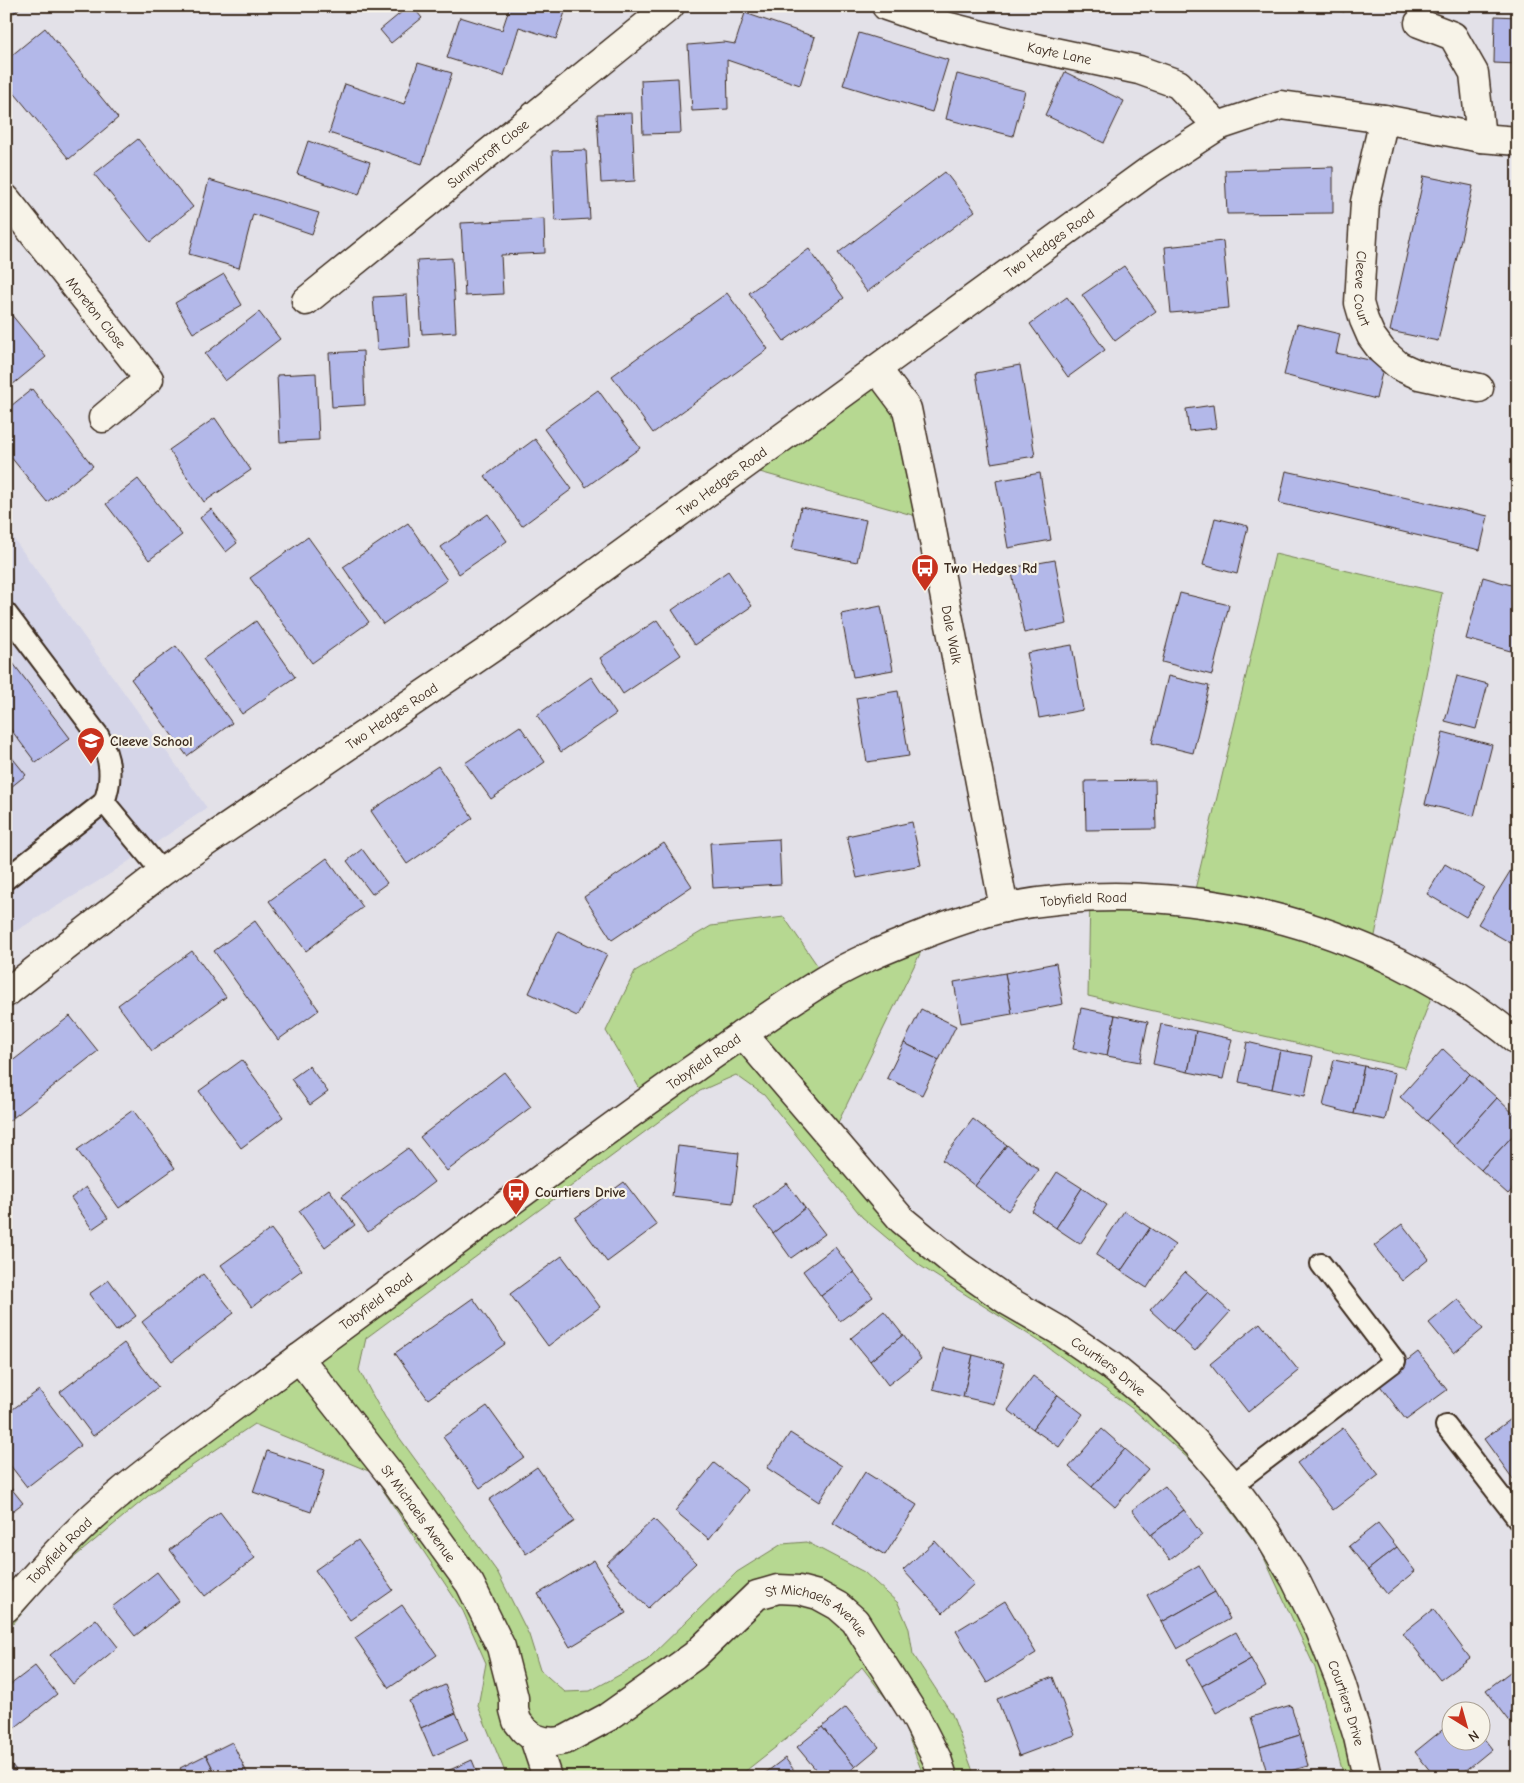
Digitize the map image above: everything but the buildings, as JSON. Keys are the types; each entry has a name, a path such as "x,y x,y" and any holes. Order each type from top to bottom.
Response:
{"street":[{"name":"Sunnycroft Close","path":"306,301 670,6"},
{"name":"Kayte Lane","path":"886,6 942,25 1139,70 1178,84 1218,126"},
{"path":"1418,23 1453,36 1474,73 1481,138"},
{"name":"Two Hedges Road","path":"6,993 162,872 508,637 1150,170 1218,126 1281,105 1384,119 1481,138 1518,141"},
{"name":"Cleeve Court","path":"1384,119 1365,202 1359,303 1364,320 1382,351 1399,366 1419,375 1479,388"},
{"name":"Moreton Close","path":"6,198 149,379 103,418"},
{"name":"Dale Walk","path":"877,369 907,409 1004,908"},
{"name":"Tobyfield Road","path":"6,1608 60,1548 118,1494 639,1107 826,978 931,931 1004,908 1090,898 1141,898 1192,902 1242,909 1291,921 1332,935 1404,966 1474,1008 1518,1041"},
{"name":"Courtiers Drive","path":"743,1034 902,1220 958,1266 1008,1301 1060,1331 1110,1365 1156,1403 1196,1443 1232,1485 1266,1531 1295,1579 1320,1630 1341,1682 1358,1737 1367,1777"},
{"name":"St Michaels Avenue","path":"299,1358 394,1479 470,1584 501,1647 518,1721 524,1730 534,1738 554,1742 564,1740 608,1717 694,1656 757,1595 778,1589 799,1590 818,1595 838,1606 854,1621 915,1716 937,1759 943,1777"},
{"name":"St Michaels Avenue","path":"534,1738 547,1777"}],"lane":[{"path":"6,613 98,735 106,748 111,777 104,802 6,879"},
{"path":"104,802 162,872"},
{"path":"1232,1485 1394,1361 1321,1264"},
{"path":"1446,1426 1518,1519"}],"shaded area":[{"name":"Cleeve School","path":"6,528 207,808 110,874 6,937"}],"green space":[{"path":"877,369 907,409 930,520 742,467"},
{"path":"1275,554 1442,593 1372,951 1436,984 1405,1068 1088,996 1090,898 1192,902"},
{"path":"784,917 826,978 931,931 831,1137 902,1220 1110,1365 1266,1531 1367,1777 1344,1777 1315,1668 1260,1549 1200,1469 1134,1410 1042,1343 919,1265 862,1217 764,1095 736,1075 700,1091 366,1338 359,1370 385,1418 498,1573 529,1635 540,1670 565,1692 590,1691 647,1660 737,1572 782,1544 807,1542 864,1572 898,1603 909,1629 913,1654 952,1714 975,1777 924,1777 901,1718 862,1667 814,1717 738,1777 507,1777 478,1706 486,1663 463,1611 371,1472 254,1424 153,1492 59,1570 6,1632 6,1608 60,1548 647,1101 606,1031 635,971 711,926"}],"place":[{"name":"Two Hedges Rd","path":"925,592"},
{"name":"Cleeve School","path":"91,765"},
{"name":"Courtiers Drive","path":"516,1216"}]}
